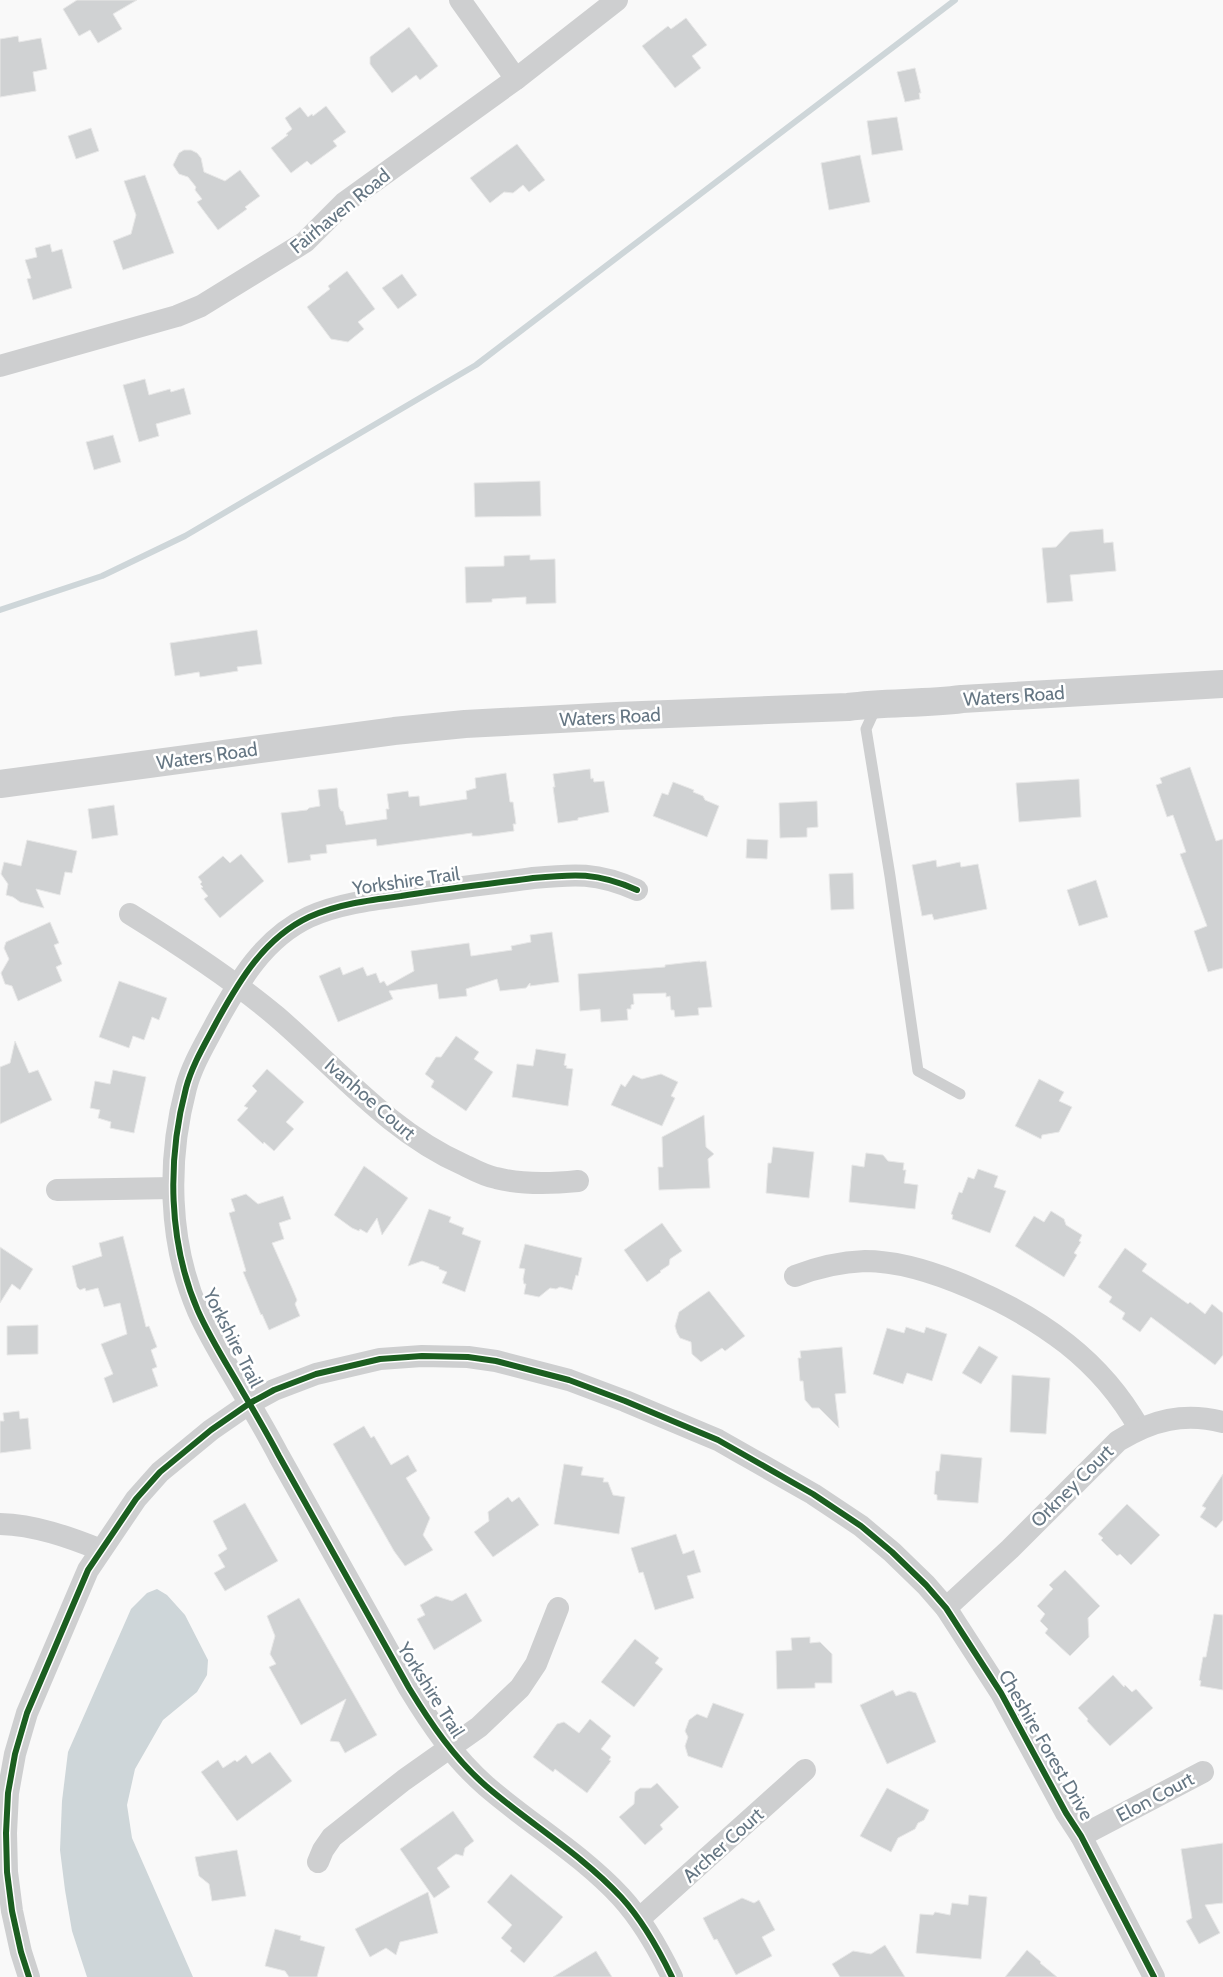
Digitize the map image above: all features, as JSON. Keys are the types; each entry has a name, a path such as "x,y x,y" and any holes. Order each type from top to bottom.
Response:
{"street":[{"path":"460,0 516,79"},
{"name":"Fairhaven Road","path":"0,366 140,328 201,306 305,242 344,203 516,79 617,0"},
{"name":"Waters Road","path":"0,784 374,734 465,724 608,716 848,707 877,703 937,702 1223,684"},
{"name":"Yorkshire Trail","path":"636,890 615,880 592,876 560,875 422,892 337,907 309,917 284,932 262,951 238,986 198,1058 186,1087 174,1158 173,1188 176,1223 183,1265 198,1310 409,1688 448,1748 486,1786 600,1877 621,1897 656,1943 672,1977"},
{"name":"Ivanhoe Court","path":"130,914 168,937 238,986 275,1015 370,1104 417,1140 441,1155 494,1178 522,1183 550,1184 578,1181"},
{"path":"57,1190 173,1188"},
{"path":"795,1276 812,1269 839,1263 866,1261 892,1263 947,1278 972,1288 1021,1315 1068,1345 1108,1384 1126,1405 1139,1428"},
{"name":"Cheshire Forest Drive","path":"29,1977 14,1919 7,1872 6,1832 8,1793 15,1754 27,1713 88,1570 136,1499 160,1472 211,1430 250,1403 274,1390 316,1374 380,1359 422,1356 496,1360 569,1380 625,1401 718,1440 813,1494 861,1526 892,1552 926,1585 946,1608 1001,1693 1066,1813 1081,1836 1154,1977"},
{"name":"Orkney Court","path":"946,1608 1010,1549 1118,1440 1139,1428 1173,1419 1190,1417 1223,1422"},
{"path":"0,1524 42,1530 73,1538 101,1550"},
{"path":"318,1862 323,1850 332,1837 404,1780 479,1727 520,1688 536,1664 558,1608"},
{"name":"Archer Court","path":"639,1919 805,1770"},
{"name":"Elon Court","path":"1081,1836 1203,1772"}],"lane":[{"path":"877,703 866,729 890,876 918,1071 960,1094"}],"shaded area":[{"path":"157,1589 167,1595 185,1615 208,1660 207,1675 197,1692 163,1720 135,1769 127,1805 132,1838 193,1977 87,1977 72,1931 60,1850 62,1801 68,1752 131,1609 147,1593"}],"building":[{"path":"77,0 137,0 113,14 122,29 98,43 90,30 79,36 63,9"},
{"path":"686,18 707,45 692,56 701,68 675,88 642,46 668,26 671,29"},
{"path":"409,27 438,66 420,80 416,75 392,93 370,64 370,57"},
{"path":"18,36 19,42 41,38 47,69 33,72 36,91 0,97 0,39"},
{"path":"915,68 921,93 919,93 920,99 905,102 897,72"},
{"path":"326,106 346,132 333,141 337,146 311,165 307,161 291,173 271,148 288,135 286,134 292,129 285,118 300,107 308,117 312,114 313,116"},
{"path":"897,117 903,150 872,155 867,121"},
{"path":"91,128 99,151 76,159 68,136"},
{"path":"517,144 545,180 529,192 523,185 513,193 504,192 490,203 470,178"},
{"path":"184,150 191,150 197,153 201,158 204,172 225,181 240,170 260,196 245,207 247,209 218,230 197,202 202,199 195,190 196,187 188,177 179,174 173,165 179,153"},
{"path":"860,155 870,202 829,210 821,163"},
{"path":"145,175 174,253 123,270 113,241 131,234 136,215 124,181"},
{"path":"50,244 52,252 62,249 72,288 33,300 27,279 31,278 25,260 37,257 35,248"},
{"path":"347,271 375,309 358,322 364,329 348,342 331,339 307,307 330,289 328,286"},
{"path":"402,274 417,295 398,309 382,288"},
{"path":"145,379 149,395 170,389 171,392 184,388 191,414 156,424 159,436 139,442 123,385"},
{"path":"113,435 121,462 94,470 86,442"},
{"path":"540,481 541,516 475,517 474,483"},
{"path":"1103,529 1104,543 1113,542 1116,571 1070,575 1073,601 1047,603 1042,548 1056,547 1070,532"},
{"path":"530,555 530,560 555,559 556,603 526,604 526,597 492,599 492,602 466,603 465,567 504,566 504,556"},
{"path":"257,630 262,664 237,667 238,671 200,677 199,672 175,676 170,643"},
{"path":"1190,767 1216,841 1223,839 1223,968 1208,972 1194,931 1207,926 1180,854 1186,852 1173,815 1167,817 1156,785 1162,783 1160,778"},
{"path":"590,769 591,779 593,778 594,782 604,781 609,812 558,823 553,774"},
{"path":"506,773 510,802 513,802 516,824 513,824 514,831 479,836 472,836 472,833 377,846 376,839 326,845 327,853 310,855 311,860 288,863 281,813 307,810 320,806 318,790 337,788 339,807 343,811 346,825 387,819 386,809 389,809 387,794 408,791 409,797 419,796 420,806 467,799 466,791 476,788 475,778"},
{"path":"1079,779 1081,817 1019,822 1016,783"},
{"path":"673,782 694,790 693,792 703,796 705,800 719,806 707,837 653,816 662,793 668,795"},
{"path":"817,801 818,827 807,828 807,837 780,838 779,803"},
{"path":"114,805 118,835 92,839 88,809"},
{"path":"747,839 768,840 767,859 746,858"},
{"path":"27,840 77,851 72,873 65,872 60,895 36,889 44,908 20,902 6,895 8,884 1,874 4,862 21,866"},
{"path":"241,854 264,881 220,918 204,899 208,896 201,888 203,887 200,884 202,882 198,877 223,856 230,863"},
{"path":"936,860 937,867 960,862 961,867 978,864 987,909 934,920 932,914 922,916 912,865"},
{"path":"853,873 854,909 831,910 829,874"},
{"path":"1096,880 1108,917 1079,926 1067,890"},
{"path":"50,922 59,943 54,945 62,964 56,967 62,981 18,1001 12,986 5,984 1,973 9,959 4,948 6,942"},
{"path":"552,932 559,982 530,986 530,983 526,988 500,991 497,979 466,989 467,996 439,999 437,984 389,991 393,999 338,1022 319,976 340,967 343,975 363,967 367,976 376,973 380,983 384,981 387,986 414,971 411,951 469,943 471,956 512,950 511,946 531,942 530,935"},
{"path":"706,961 712,1007 698,1008 699,1015 675,1017 674,1010 671,1010 670,996 666,997 666,993 633,994 634,1004 631,1005 631,1009 627,1009 628,1020 601,1022 600,1009 580,1011 578,974 665,967 665,965"},
{"path":"119,981 167,998 159,1020 152,1017 144,1040 133,1036 129,1048 99,1037"},
{"path":"456,1036 479,1052 474,1059 493,1072 466,1111 431,1087 434,1081 425,1074 436,1057 441,1057"},
{"path":"15,1041 29,1073 38,1070 52,1100 0,1124 0,1067 10,1063"},
{"path":"536,1049 566,1054 564,1065 567,1066 566,1068 573,1069 568,1106 512,1097 517,1064 533,1066"},
{"path":"267,1069 304,1102 286,1122 294,1129 274,1151 264,1142 263,1144 237,1120 248,1108 244,1106 257,1091 252,1086"},
{"path":"113,1070 146,1077 134,1133 110,1128 111,1122 98,1118 100,1110 90,1108 95,1081 110,1084"},
{"path":"661,1074 678,1082 671,1096 675,1098 662,1126 611,1105 621,1084 625,1087 633,1075 642,1079"},
{"path":"1039,1079 1064,1092 1059,1101 1072,1107 1059,1132 1042,1135 1041,1139 1015,1126"},
{"path":"704,1115 706,1147 714,1154 708,1159 710,1188 659,1190 658,1167 663,1167 662,1137"},
{"path":"773,1147 814,1152 809,1198 766,1193 768,1163 771,1163"},
{"path":"866,1153 883,1155 888,1161 904,1163 903,1170 906,1170 904,1183 918,1185 915,1209 849,1202 852,1165 864,1167"},
{"path":"364,1166 408,1198 382,1235 377,1218 367,1233 360,1229 359,1231 352,1228 334,1215"},
{"path":"978,1169 998,1176 994,1187 1006,1191 990,1233 952,1219 953,1215 951,1214 959,1192 962,1193 968,1177 974,1179"},
{"path":"246,1194 258,1204 283,1196 291,1219 279,1223 284,1239 272,1243 297,1300 295,1304 300,1316 269,1330 243,1272 246,1271 229,1213 235,1211 231,1199"},
{"path":"429,1209 451,1217 449,1222 464,1228 462,1234 481,1241 465,1292 442,1283 447,1272 439,1269 439,1267 422,1261 408,1266"},
{"path":"1051,1211 1064,1219 1066,1225 1082,1235 1079,1241 1081,1242 1074,1253 1077,1255 1064,1277 1015,1246 1034,1216 1044,1222"},
{"path":"662,1223 682,1251 670,1259 669,1265 647,1282 624,1250"},
{"path":"123,1236 146,1327 149,1326 157,1347 151,1350 157,1367 152,1369 158,1386 113,1403 104,1378 113,1374 101,1344 127,1334 120,1303 104,1307 98,1288 86,1291 85,1288 80,1290 77,1287 72,1266 102,1256 99,1243"},
{"path":"525,1244 582,1258 578,1276 576,1275 572,1290 560,1287 556,1289 550,1288 539,1297 524,1294 526,1284 524,1284 523,1279 525,1269 519,1268"},
{"path":"0,1247 33,1269 20,1290 12,1284 0,1303"},
{"path":"1125,1248 1147,1264 1142,1271 1188,1304 1190,1302 1205,1314 1212,1304 1223,1313 1223,1355 1215,1365 1151,1317 1140,1332 1122,1319 1125,1313 1109,1302 1112,1297 1098,1287"},
{"path":"709,1291 745,1336 725,1351 722,1348 701,1362 692,1354 691,1342 680,1338 675,1326 679,1312"},
{"path":"38,1325 38,1354 7,1355 7,1326"},
{"path":"906,1327 924,1333 926,1327 947,1334 932,1381 907,1373 903,1384 873,1374 887,1328 904,1333"},
{"path":"979,1346 998,1357 981,1384 962,1373"},
{"path":"842,1347 846,1393 835,1394 839,1428 819,1408 812,1408 805,1400 803,1381 800,1381 798,1358 801,1358 800,1351"},
{"path":"1012,1375 1050,1378 1046,1434 1010,1432"},
{"path":"19,1411 20,1419 28,1418 31,1449 0,1453 0,1421 4,1421 3,1413"},
{"path":"364,1426 371,1438 374,1436 391,1465 408,1455 417,1471 406,1478 430,1518 423,1535 433,1550 405,1566 394,1551 333,1444"},
{"path":"941,1454 982,1458 978,1503 937,1500 937,1495 934,1494 936,1471 939,1471"},
{"path":"564,1464 583,1467 581,1475 604,1478 603,1482 608,1482 613,1495 625,1497 619,1534 554,1524"},
{"path":"1223,1474 1223,1520 1216,1528 1200,1517 1206,1508 1202,1506"},
{"path":"508,1497 512,1502 519,1497 539,1525 493,1557 474,1532 489,1521 488,1512"},
{"path":"245,1503 278,1561 225,1591 214,1573 225,1567 218,1555 227,1549 213,1521"},
{"path":"1127,1504 1160,1535 1131,1565 1120,1554 1117,1556 1101,1540 1103,1538 1098,1534"},
{"path":"676,1534 683,1554 694,1550 701,1572 687,1576 694,1598 655,1610 643,1572 639,1573 631,1548"},
{"path":"1065,1570 1100,1606 1088,1618 1089,1637 1070,1656 1045,1633 1048,1629 1040,1621 1045,1614 1037,1606 1053,1589 1049,1585"},
{"path":"466,1593 482,1621 434,1650 417,1619 425,1615 420,1605 436,1596 452,1601"},
{"path":"299,1598 377,1735 345,1753 339,1742 330,1741 346,1699 301,1725 269,1667 276,1664 270,1654 275,1636 267,1616"},
{"path":"1214,1614 1223,1615 1223,1690 1200,1686 1201,1681 1199,1680 1203,1657 1206,1657"},
{"path":"810,1637 810,1643 820,1642 832,1654 832,1683 815,1683 815,1688 777,1689 776,1651 792,1650 791,1638"},
{"path":"635,1639 659,1658 655,1663 663,1669 634,1707 601,1682"},
{"path":"1113,1675 1124,1687 1125,1685 1132,1692 1136,1689 1153,1708 1110,1746 1078,1708"},
{"path":"893,1690 896,1696 909,1691 916,1693 936,1742 887,1764 860,1705"},
{"path":"713,1703 744,1714 722,1768 688,1756 685,1746 688,1737 685,1731 689,1720 697,1714 707,1718"},
{"path":"590,1719 611,1736 601,1749 611,1757 609,1760 611,1761 587,1793 555,1769 553,1772 533,1757 557,1724 564,1722 579,1733"},
{"path":"270,1752 292,1781 237,1821 201,1772 218,1760 223,1768 235,1760 237,1762 246,1755 252,1764"},
{"path":"657,1783 679,1807 660,1825 663,1829 645,1845 619,1817 634,1804 635,1792 640,1788 651,1788"},
{"path":"887,1788 929,1810 924,1820 918,1823 915,1829 898,1838 891,1852 860,1836"},
{"path":"453,1811 474,1841 465,1848 463,1856 456,1854 437,1868 450,1887 434,1898 400,1849"},
{"path":"1223,1843 1223,1903 1205,1905 1220,1933 1199,1944 1186,1921 1192,1918 1181,1849"},
{"path":"237,1850 246,1896 212,1901 209,1884 199,1876 195,1857"},
{"path":"511,1874 563,1917 524,1963 510,1951 512,1948 501,1938 512,1925 487,1902"},
{"path":"428,1892 438,1933 400,1942 396,1955 386,1948 370,1957 355,1929"},
{"path":"969,1895 987,1897 981,1959 916,1953 920,1914 933,1915 935,1912 950,1915 952,1903 968,1905"},
{"path":"742,1898 754,1903 759,1900 775,1930 762,1937 772,1956 736,1975 717,1939 714,1940 703,1918"},
{"path":"275,1929 301,1936 300,1940 325,1947 317,1977 289,1977 285,1971 265,1966"},
{"path":"885,1945 905,1977 840,1977 832,1964 853,1951 871,1954"},
{"path":"1027,1950 1040,1963 1057,1977 1005,1977"},
{"path":"596,1951 612,1977 553,1977"}],"waterway":[{"path":"0,610 102,576 185,536 476,365 955,0"}],"cycle path":[{"path":"637,890 597,877 573,875 533,878 354,903 309,917 293,926 254,962 225,1007 195,1063 186,1088 180,1115 174,1172 174,1201 181,1257 188,1285 198,1311 218,1350 417,1701 444,1740 474,1775 606,1881 621,1897 650,1935 672,1977"},
{"path":"29,1977 21,1952 12,1911 7,1872 8,1793 15,1754 27,1713 88,1570 136,1499 160,1472 211,1430 250,1403 274,1390 316,1374 380,1359 422,1356 468,1357 496,1361 569,1380 625,1401 718,1440 813,1494 861,1526 892,1552 926,1585 946,1608 1001,1693 1066,1813 1081,1836 1154,1977"}]}
